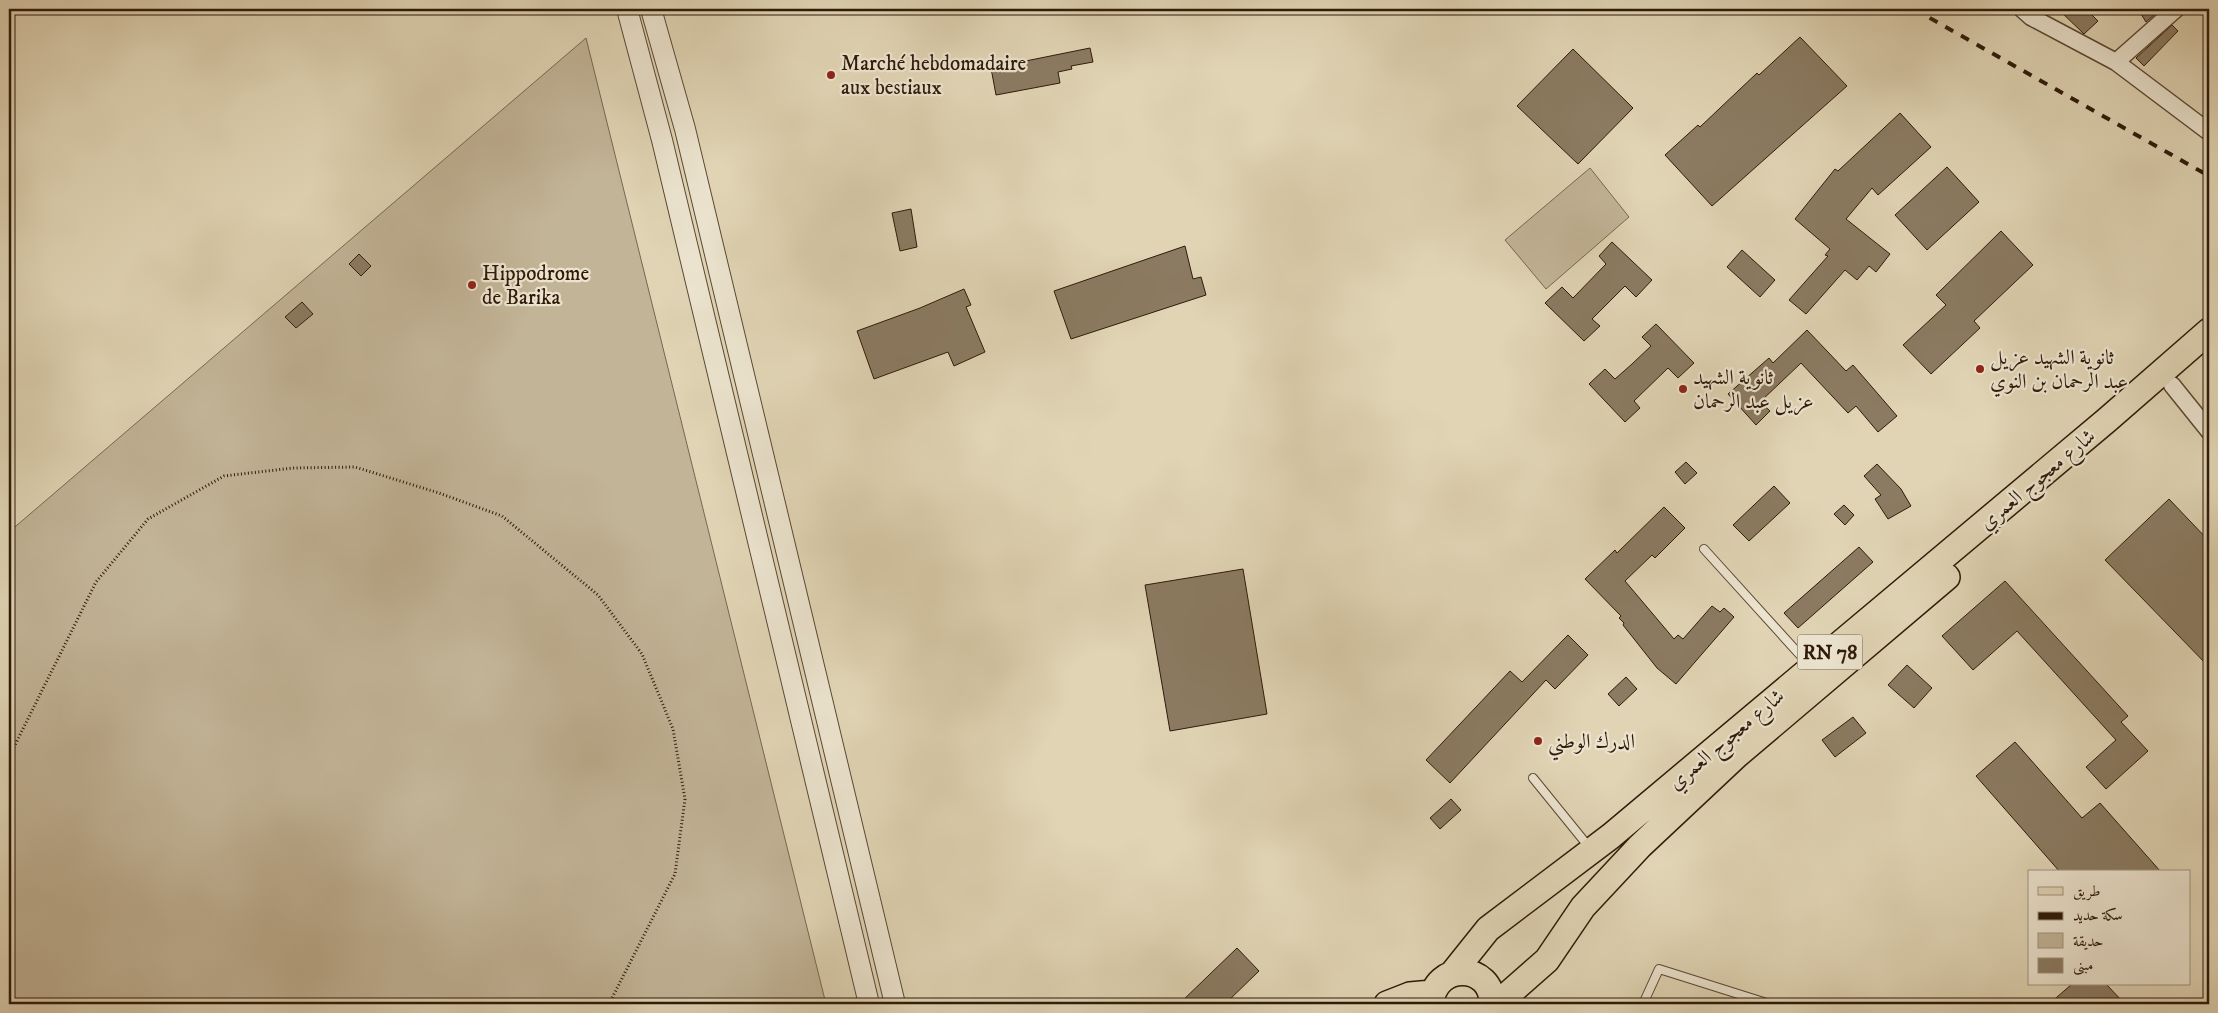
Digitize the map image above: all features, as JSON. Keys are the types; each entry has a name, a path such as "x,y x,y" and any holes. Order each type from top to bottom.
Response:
{"main road":[{"name":"شارع معجوج العمري","path":"1432,999 1437,985 1452,974 1488,929 1592,851 2107,420 2209,331"},
{"name":"شارع معجوج العمري","path":"1497,1004 1547,960 1583,908 1640,846 1737,755 2209,354"},
{"path":"1452,974 1473,974 1482,980 1489,988 1492,1004"},
{"path":"1387,1004 1410,995 1432,999"}],"street":[{"path":"627,9 666,159 869,1004"},
{"path":"650,9 685,130 895,1004"},
{"path":"2022,9 2031,17 2116,62 2209,132"},
{"path":"2116,62 2176,9"},
{"path":"2172,385 2209,431"}],"lane":[{"path":"1704,549 1811,668"},
{"path":"1533,778 1592,851"},
{"path":"1644,1004 1659,969 1770,1004"}],"path":[{"path":"9,757 96,582 148,520 224,476 293,468 355,467 439,492 502,516 598,595 642,654 673,729 685,799 675,874 609,1004"}],"green space":[{"name":"Hippodrome de Barika","path":"586,38 826,1004 9,1004 9,532"},
{"path":"1590,168 1629,217 1546,289 1505,240"}],"building":[{"path":"2058,9 2086,9 2098,21 2084,34"},
{"path":"2138,9 2152,9 2155,14 2146,22"},
{"path":"2172,25 2178,31 2144,66 2136,58"},
{"path":"1800,37 1847,86 1712,206 1665,155 1698,125 1700,127 1757,73 1759,75"},
{"path":"1090,48 1093,62 1071,66 1072,69 1058,72 1060,83 996,95 991,68"},
{"path":"1573,49 1633,108 1578,164 1517,106"},
{"path":"1900,113 1931,147 1878,195 1872,188 1846,219 1890,254 1876,272 1869,266 1857,280 1845,270 1806,314 1789,300 1828,256 1825,255 1830,249 1795,219 1835,169 1838,171"},
{"path":"1947,167 1979,202 1927,250 1895,215"},
{"path":"911,209 917,247 900,251 892,213"},
{"path":"2001,231 2033,265 1974,321 1980,328 1931,374 1903,345 1946,305 1936,295"},
{"path":"1612,242 1652,280 1636,297 1625,286 1592,319 1600,326 1584,341 1545,303 1562,287 1573,298 1606,264 1599,256"},
{"path":"1185,246 1193,279 1201,277 1206,295 1071,339 1054,291"},
{"path":"1742,250 1775,280 1760,297 1727,267"},
{"path":"359,254 371,266 361,276 349,264"},
{"path":"964,289 971,305 966,307 985,352 954,366 948,352 874,379 857,331 920,308"},
{"path":"302,302 313,314 296,328 285,317"},
{"path":"1656,324 1694,363 1678,378 1668,368 1634,401 1640,408 1625,422 1589,384 1605,369 1615,379 1632,364 1651,346 1642,337"},
{"path":"1807,330 1846,371 1853,365 1897,416 1878,432 1856,406 1848,413 1801,363 1760,402 1770,411 1756,425 1728,394 1769,358 1773,363"},
{"path":"1686,462 1697,473 1685,484 1675,472"},
{"path":"1877,464 1901,489 1911,506 1888,519 1875,499 1881,495 1864,476"},
{"path":"1774,486 1790,503 1749,541 1733,525"},
{"path":"2169,499 2209,541 2209,667 2105,560"},
{"path":"1844,505 1854,515 1845,525 1834,514"},
{"path":"1664,507 1685,528 1655,558 1652,555 1625,581 1674,639 1678,635 1683,639 1712,606 1720,612 1724,608 1734,617 1676,684 1657,668 1623,625 1624,623 1619,618 1621,616 1585,579 1615,550 1617,553"},
{"path":"1859,547 1873,562 1798,628 1784,613"},
{"path":"1243,569 1267,714 1170,731 1145,585"},
{"path":"2005,581 2128,716 2121,722 2148,751 2106,789 2086,767 2116,740 2017,631 1973,670 1942,636"},
{"path":"1568,635 1588,655 1555,689 1546,680 1450,783 1426,760 1510,671 1522,682"},
{"path":"1907,665 1932,688 1914,708 1888,685"},
{"path":"1626,677 1637,689 1619,706 1608,694"},
{"path":"1853,717 1866,733 1835,757 1822,740"},
{"path":"2015,742 2082,818 2100,803 2159,870 2058,870 1976,776"},
{"path":"1451,799 1461,810 1440,829 1430,818"},
{"path":"1237,948 1259,971 1225,1004 1179,1004"},
{"path":"2070,986 2108,986 2125,1004 2049,1004"}],"railway":[{"path":"1914,9 2209,176"}],"place":[{"name":"Marché hebdomadaire aux bestiaux","path":"831,75"},
{"name":"Hippodrome de Barika","path":"472,285"},
{"name":"ثانوية الشهيد عزيل عبد الرحمان بن النوي","path":"1980,369"},
{"name":"ثانوية الشهيد عزيل عبد الرحمان","path":"1683,389"},
{"name":"الدرك الوطني","path":"1538,741"}]}
